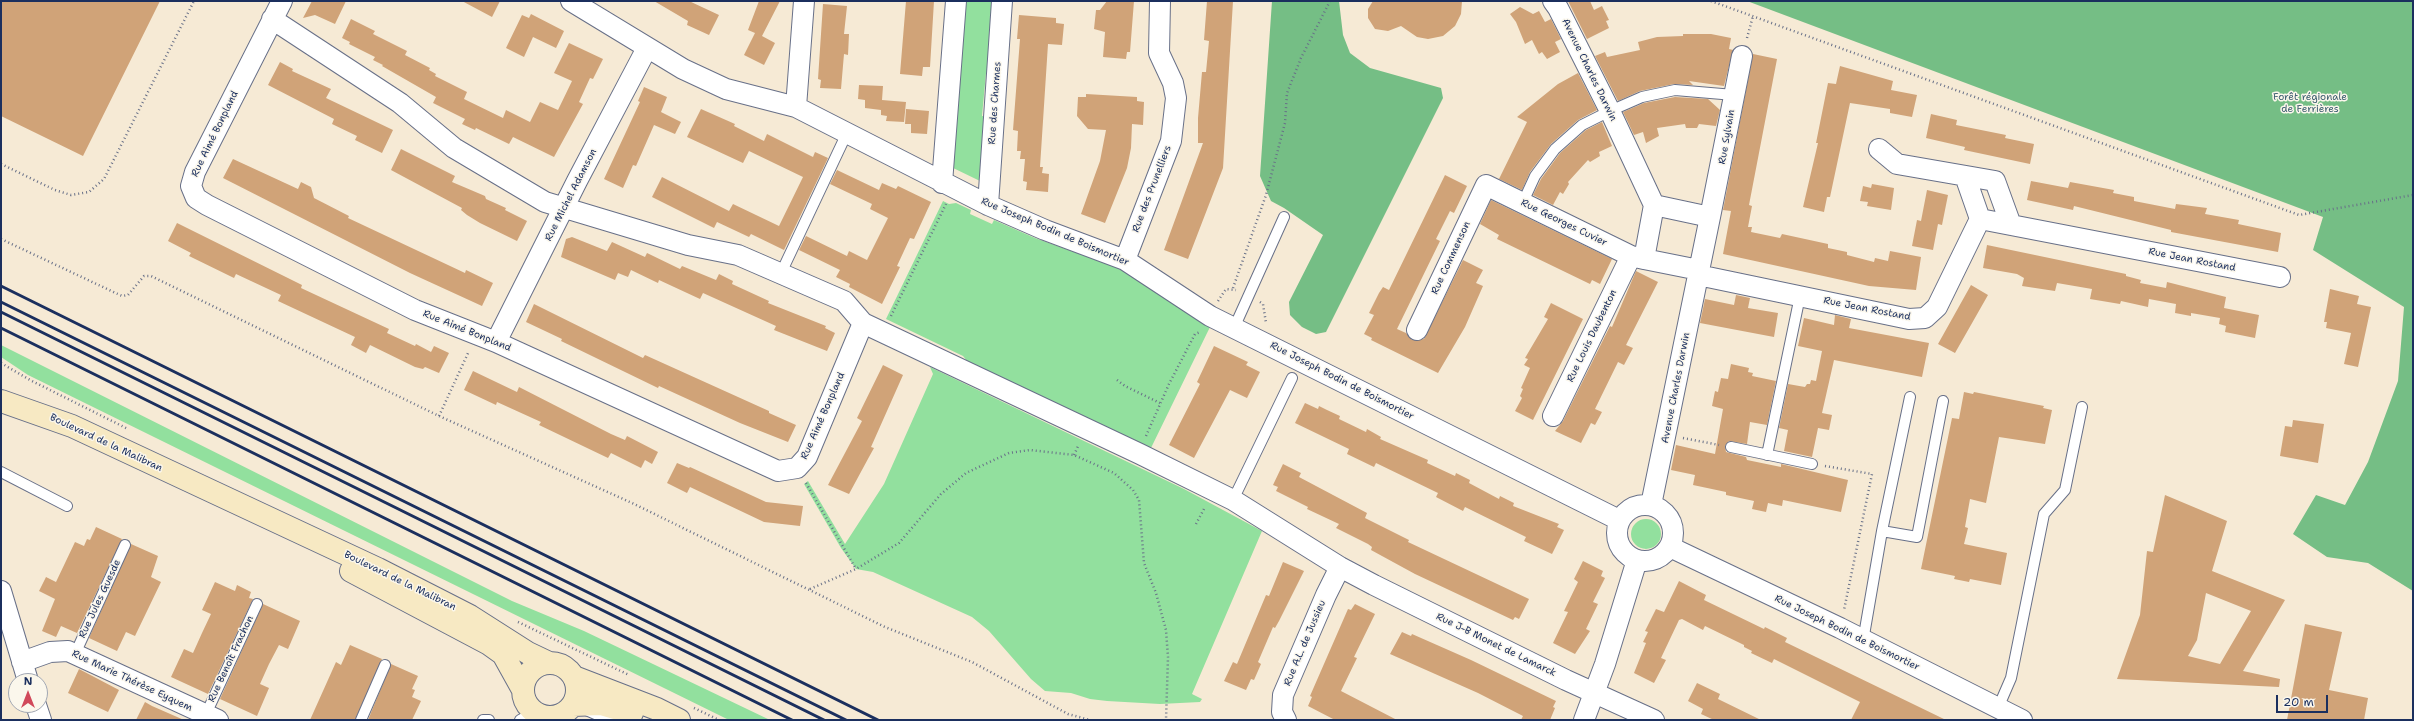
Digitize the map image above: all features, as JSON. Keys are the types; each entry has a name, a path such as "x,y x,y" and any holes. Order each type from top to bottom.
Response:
{"main road":[{"name":"Boulevard de la Malibran","path":"4,403 72,426 245,509 378,569 470,616 528,654 549,663"},
{"name":"Boulevard de la Malibran","path":"245,509 372,584 490,644 503,654 523,690"},
{"path":"574,677 577,691 573,705 564,713 551,717 527,716 523,690 526,678 534,668 549,663 563,666 574,677 658,709 679,720"},
{"path":"573,705 601,704 616,706 650,720"}],"street":[{"name":"Rue Aimé Bonpland","path":"282,1 195,172 191,186 196,198 207,205 415,310 474,335 496,342 778,471 797,468 807,457 863,323"},
{"name":"Rue Joseph Bodin de Boismortier","path":"571,1 683,69 726,89 796,107 847,133 945,191 988,205 1045,230 1125,260 1210,316 1619,520"},
{"path":"796,107 804,1"},
{"path":"945,191 956,1"},
{"name":"Rue des Charmes","path":"988,205 1002,1"},
{"name":"Rue des Prunelliers","path":"1125,260 1171,140 1176,98 1173,83 1159,53 1160,1"},
{"name":"Avenue Charles Darwin","path":"1553,1 1610,111 1654,205"},
{"path":"272,19 400,103 454,148 545,202 688,245 738,255 844,301 863,323"},
{"name":"Rue Michel Adamson","path":"496,342 647,48"},
{"name":"Rue Sylvain","path":"1710,217 1716,199 1742,56"},
{"path":"1879,149 1897,164 1995,181 2010,225"},
{"path":"1965,176 1980,219"},
{"name":"Rue Georges Cuvier","path":"1486,185 1637,257"},
{"name":"Rue Commenson","path":"1417,330 1486,185"},
{"path":"1699,273 1637,257 1654,205 1710,217"},
{"name":"Avenue Charles Darwin","path":"1651,505 1710,217"},
{"name":"Rue Jean Rostand","path":"1699,273 1909,319 1925,318 1937,307 1980,219 2280,277"},
{"name":"Rue Louis Daubenton","path":"1553,416 1637,257"},
{"name":"Rue J-B Monet de Lamarck","path":"863,323 1140,454 1233,500 1340,567 1544,669 1654,720"},
{"path":"1638,505 1651,505 1658,507 1670,518 1673,537 1670,547 1662,556 1652,560 1637,560 1621,548 1616,530 1619,520 1628,510 1638,505"},
{"name":"Rue Joseph Bodin de Boismortier","path":"1670,547 1840,628 1863,641 2022,720"},
{"path":"1584,720 1595,692 1637,560"},
{"name":"Rue A.L. de Jussieu","path":"1286,720 1282,712 1283,695 1326,595 1340,567"},
{"path":"1,591 25,673"},
{"name":"Rue Marie Thérèse Eyquem","path":"22,662 50,652 61,650 75,654 212,717"}],"lane":[{"path":"1523,202 1535,176 1555,149 1582,125 1642,97 1675,90 1734,95"},
{"path":"781,273 847,133"},
{"path":"1234,328 1284,217"},
{"path":"1767,455 1800,296"},
{"path":"1233,500 1292,378"},
{"path":"1863,641 1882,531 1910,397"},
{"path":"1882,531 1917,537 1943,401"},
{"path":"1998,708 2011,678 2044,514 2065,490 2082,407"},
{"path":"1731,447 1812,464"},
{"path":"1,472 67,506"},
{"name":"Rue Jules Guesde","path":"75,654 125,545"},
{"name":"Rue Benoît Frachon","path":"212,717 257,604"},
{"path":"361,720 385,665"},
{"path":"573,705 609,720"},
{"path":"483,720 489,720"}],"path":[{"path":"1,164 55,190 72,195 89,192 104,179 194,1"},
{"path":"1233,288 1266,194 1285,123 1286,93 1301,58 1330,1"},
{"path":"1711,1 2299,215 2413,195"},
{"path":"1742,56 1753,16"},
{"path":"893,338 898,328 887,322 945,191"},
{"path":"1,239 122,296 128,295 144,276 151,276 438,416 632,502 885,627 995,673 1068,714 1090,720"},
{"path":"1144,440 1160,403 1195,334 1202,331 1197,328"},
{"path":"438,416 474,335"},
{"path":"1117,380 1125,386 1160,403"},
{"path":"1666,435 1731,447"},
{"path":"810,590 856,569 899,543 941,494 966,473 1009,453 1030,450 1074,455 1100,466 1125,482 1139,500 1144,563 1156,593 1166,630 1168,657 1166,720"},
{"path":"1812,464 1872,474 1840,628"},
{"path":"797,468 856,569"}],"green space":[{"path":"965,1 992,1 990,72 986,73 982,116 989,117 980,181 949,166"},
{"path":"1272,1 1339,1 1343,35 1350,53 1370,68 1441,88 1443,98 1326,332 1316,334 1302,327 1290,315 1289,302 1323,235 1284,208 1271,201 1260,176"},
{"name":"Forêt régionale de Ferrières","path":"1747,1 2413,1 2413,591 2368,563 2327,557 2293,534 2316,495 2345,505 2368,462 2398,381 2404,307 2313,250 2323,217"},
{"path":"943,201 949,204 956,203 971,210 970,214 992,224 994,220 1035,238 1124,270 1210,327 1150,450 967,361 963,356 886,319"},
{"path":"1,345 512,601 584,631 770,720 729,720 28,375 1,357"},
{"path":"930,367 1184,489 1262,531 1192,694 1202,699 1200,702 1160,704 1107,701 1090,699 1071,693 1045,691 1031,679 989,631 972,617 873,572 856,569 841,548 804,484 808,481 845,544 884,484 933,374"},
{"path":"1646,519 1657,523 1661,534 1657,545 1646,549 1635,545 1631,534 1635,523"}],"building":[{"path":"1,1 160,1 83,156 1,116"},
{"path":"312,1 346,1 335,24 315,15 303,18"},
{"path":"462,1 500,1 492,17"},
{"path":"654,1 689,1 719,15 709,35 687,25 688,21"},
{"path":"759,1 780,1 762,36 775,43 764,65 744,55 755,33 748,30"},
{"path":"906,1 934,1 930,67 923,67 922,76 900,74"},
{"path":"1107,1 1134,1 1130,52 1127,52 1126,59 1103,57 1105,32 1094,29 1096,10 1100,10"},
{"path":"1207,1 1233,1 1223,168 1188,259 1164,250 1203,143 1198,143 1198,118 1202,72 1206,72 1209,41 1204,40"},
{"path":"1373,1 1462,1 1461,14 1455,26 1443,36 1428,39 1417,37 1401,26 1388,31 1375,29 1368,18 1368,9"},
{"path":"1568,1 1590,1 1594,10 1602,6 1609,20 1606,21 1609,28 1587,39"},
{"path":"823,4 847,6 844,34 849,34 848,55 844,54 841,89 820,88 821,80 818,79"},
{"path":"1520,7 1533,14 1539,11 1545,22 1551,19 1561,39 1555,42 1560,52 1547,59 1542,52 1539,54 1532,40 1525,44 1516,22 1510,14"},
{"path":"531,14 564,31 556,48 533,37 524,57 506,48 522,15 529,18"},
{"path":"1019,15 1056,18 1056,23 1064,24 1062,45 1048,44 1040,167 1043,167 1042,173 1049,174 1048,192 1026,190 1027,182 1023,181 1025,159 1020,159 1021,151 1017,151 1018,131 1013,130 1020,39 1017,39"},
{"path":"351,19 375,31 373,34 407,51 405,55 430,68 429,70 436,74 435,76 467,92 464,99 503,118 506,110 530,122 540,102 558,110 572,81 554,73 569,43 603,59 593,79 590,78 579,102 583,104 554,157 513,137 509,144 476,128 475,130 462,124 465,119 433,103 436,97 382,66 383,65 373,60 375,57 349,44 350,42 342,38"},
{"path":"1683,34 1711,34 1731,38 1729,49 1733,50 1724,86 1689,81 1693,85 1674,84 1640,91 1618,101 1595,56 1605,52 1607,57 1640,50 1638,42 1657,37 1683,36"},
{"path":"1753,54 1777,59 1749,205 1752,206 1748,227 1752,227 1751,232 1780,238 1782,234 1828,244 1828,248 1847,252 1847,255 1874,262 1875,258 1888,261 1890,251 1921,257 1916,290 1869,286 1723,254 1731,211 1723,210"},
{"path":"280,62 293,69 292,71 331,89 326,98 393,130 382,153 355,140 357,136 332,124 334,119 268,85"},
{"path":"1840,66 1893,81 1891,90 1917,95 1912,117 1890,113 1890,109 1850,103 1830,197 1827,197 1824,212 1803,207 1818,143 1816,143 1828,83 1836,84"},
{"path":"1578,73 1597,110 1578,120 1551,144 1530,172 1522,190 1499,179 1527,122 1517,117 1558,84"},
{"path":"859,85 883,86 882,100 906,102 904,122 886,121 887,116 881,115 881,110 865,108 865,100 858,99"},
{"path":"644,87 667,97 661,112 681,122 675,134 654,125 636,166 633,165 623,188 604,179 640,102 638,101"},
{"path":"1086,94 1137,97 1137,101 1144,102 1143,125 1132,124 1131,148 1127,168 1105,223 1081,214 1100,161 1106,130 1088,129 1077,116 1078,97 1086,97"},
{"path":"1675,97 1708,99 1720,110 1716,126 1699,124 1697,128 1686,128 1685,124 1657,128 1659,136 1646,143 1643,132 1634,135 1623,112 1644,103"},
{"path":"701,109 735,124 734,126 764,141 767,134 813,157 815,152 828,158 784,250 751,234 749,237 717,222 714,228 652,197 662,177 729,211 733,204 779,226 803,177 749,151 743,163 687,137"},
{"path":"906,109 929,111 927,134 911,133 911,124 905,124"},
{"path":"1931,114 1957,120 1956,125 2006,135 2005,138 2034,144 2030,164 1964,150 1965,147 1926,138"},
{"path":"1602,122 1612,146 1599,152 1600,156 1590,162 1588,160 1568,182 1569,184 1563,194 1560,192 1553,205 1533,195 1541,179 1560,153 1586,130"},
{"path":"401,149 455,176 452,182 485,196 486,199 506,208 505,210 527,221 517,241 480,223 461,210 462,208 391,170"},
{"path":"233,159 298,189 301,182 311,187 314,198 349,216 348,218 465,273 466,270 493,283 482,306 410,273 223,178"},
{"path":"837,170 879,190 882,183 896,189 898,186 931,202 914,239 910,238 897,266 900,267 882,304 849,287 850,284 836,277 840,270 799,250 806,236 847,256 849,251 867,260 888,218 870,209 872,204 830,184"},
{"path":"1445,175 1467,186 1454,213 1450,211 1436,239 1440,241 1397,329 1406,333 1412,340 1424,339 1463,260 1483,270 1476,283 1483,286 1465,327 1438,373 1371,340 1372,338 1364,334 1374,315 1369,313 1379,293 1383,287 1389,290"},
{"path":"2031,181 2068,188 2070,182 2114,190 2113,193 2134,197 2134,201 2175,209 2176,204 2207,208 2205,214 2239,220 2238,224 2281,233 2278,252 2171,232 2171,230 2074,206 2073,210 2027,200"},
{"path":"1872,184 1894,188 1891,210 1867,206 1868,202 1860,201 1863,186 1871,188"},
{"path":"1927,190 1948,195 1942,225 1938,224 1933,250 1912,246 1917,220 1921,221"},
{"path":"1491,200 1612,259 1600,284 1592,280 1590,284 1497,239 1499,235 1480,224"},
{"path":"177,223 302,285 301,288 389,329 387,333 415,346 416,344 431,352 434,346 449,353 439,373 425,367 423,369 415,367 370,345 366,353 351,345 355,337 278,301 281,295 236,274 234,278 189,256 191,253 168,241"},
{"path":"572,237 607,251 612,242 645,257 647,253 680,269 682,266 716,280 719,274 733,281 732,284 769,301 768,303 826,326 825,328 835,333 827,351 774,330 776,326 703,293 700,299 659,280 658,283 631,270 628,277 618,273 615,280 561,257 566,239"},
{"path":"1987,245 2126,274 2126,276 2141,280 2140,283 2166,288 2167,282 2226,297 2224,308 2259,315 2255,338 2225,332 2226,326 2219,324 2220,318 2191,313 2191,316 2175,313 2176,304 2149,299 2148,307 2121,301 2120,304 2090,299 2092,289 2057,283 2055,291 2022,286 2024,278 2017,274 1983,268"},
{"path":"1636,271 1658,282 1626,345 1633,348 1624,365 1618,362 1595,409 1602,412 1595,425 1591,423 1581,443 1555,431 1563,421 1610,326 1612,327"},
{"path":"1971,285 1988,295 1955,353 1938,344"},
{"path":"2330,289 2359,296 2357,304 2371,307 2358,367 2344,364 2351,333 2326,328 2327,322 2324,322"},
{"path":"1736,295 1750,298 1748,308 1778,313 1774,337 1700,323 1705,299 1734,305"},
{"path":"1551,303 1583,319 1533,420 1515,411 1522,398 1520,396 1523,389 1521,388 1530,368 1524,365 1528,359 1525,358 1548,319 1544,317"},
{"path":"534,304 643,358 645,355 769,411 769,413 796,425 788,442 740,423 659,386 658,388 561,341 562,339 526,322"},
{"path":"1835,315 1851,319 1849,328 1929,343 1922,377 1834,360 1822,413 1832,415 1829,430 1818,428 1812,457 1784,451 1788,430 1779,428 1788,384 1805,387 1807,384 1810,384 1811,380 1816,381 1822,351 1798,346 1804,318 1834,325"},
{"path":"1214,346 1248,362 1246,365 1260,372 1247,398 1230,390 1194,458 1169,445 1200,384 1197,382"},
{"path":"1731,364 1749,368 1748,372 1753,373 1752,376 1776,381 1767,425 1750,422 1747,444 1729,441 1725,446 1726,452 1746,457 1747,460 1781,467 1781,464 1848,480 1841,512 1783,500 1782,506 1768,503 1766,512 1752,509 1754,501 1726,495 1726,492 1693,485 1695,475 1671,470 1676,445 1715,454 1723,409 1712,406 1715,391 1718,392 1721,378 1728,379"},
{"path":"883,365 903,375 871,447 874,448 849,494 828,485 862,421 857,418"},
{"path":"473,371 517,392 519,387 611,434 625,440 627,436 658,452 652,464 645,460 641,468 611,453 608,458 539,425 541,422 497,402 496,405 464,390"},
{"path":"1964,392 1973,394 1974,392 2044,406 2043,408 2052,410 2045,444 1999,437 1986,503 1970,499 1965,527 1968,528 1964,544 2007,553 2001,585 1970,579 1969,582 1954,579 1955,576 1921,569 1952,418 1959,419"},
{"path":"1305,403 1318,409 1319,406 1340,416 1339,419 1366,432 1367,429 1381,437 1380,439 1428,460 1427,463 1455,476 1456,473 1470,480 1469,483 1499,499 1500,496 1514,503 1513,506 1559,524 1557,527 1564,530 1552,554 1524,541 1526,537 1465,507 1463,511 1436,497 1438,493 1376,463 1374,467 1347,454 1349,449 1295,423"},
{"path":"2293,420 2324,424 2318,463 2280,456 2285,426 2292,427"},
{"path":"677,463 689,468 690,467 766,502 803,506 800,526 764,522 690,487 687,493 667,483"},
{"path":"1283,464 1301,473 1299,477 1367,513 1365,518 1409,540 1408,542 1529,599 1519,619 1515,617 1513,620 1415,574 1371,550 1372,547 1368,544 1336,528 1339,524 1307,509 1308,507 1276,491 1278,487 1273,485"},
{"path":"2165,495 2227,521 2212,571 2285,600 2243,671 2280,679 2279,687 2117,679 2140,615 2147,551 2153,552","holes":["2206,593 2251,611 2220,664 2188,656 2197,640"]},
{"path":"96,527 122,539 77,633 61,626 56,637 42,631 55,599 39,591 46,577 56,582 75,542 84,546 87,539 90,540"},
{"path":"131,544 158,556 151,577 161,582 135,636 126,632 117,651 89,638"},
{"path":"1583,561 1603,571 1601,576 1605,578 1593,602 1598,604 1586,629 1590,631 1575,654 1553,643 1568,612 1564,611 1578,582 1574,579"},
{"path":"1283,562 1304,571 1279,621 1275,628 1273,627 1258,662 1261,664 1254,680 1251,679 1246,690 1224,681 1233,662 1237,664 1266,595 1269,596"},
{"path":"1679,581 1706,595 1704,600 1764,629 1765,627 1787,638 1785,642 1946,720 1851,720 1860,702 1774,659 1772,663 1751,653 1752,651 1744,647 1744,645 1705,626 1703,630 1682,619 1679,620 1661,658 1666,660 1654,683 1634,673 1646,643 1643,642 1648,632 1645,631 1656,609 1664,612"},
{"path":"215,582 235,591 237,585 251,592 249,598 253,599 208,694 171,677 184,649 193,653 211,614 202,610"},
{"path":"263,604 300,621 288,649 279,645 269,664 260,684 269,688 257,716 220,699"},
{"path":"1355,604 1375,614 1354,657 1357,658 1341,691 1397,720 1335,720 1308,706 1312,697 1310,696 1348,609 1351,610"},
{"path":"2305,624 2342,632 2329,690 2368,698 2364,720 2287,720"},
{"path":"1402,632 1411,636 1412,634 1471,660 1556,701 1550,720 1521,720 1523,716 1478,693 1390,654"},
{"path":"350,645 382,659 355,720 310,720 336,662 341,665"},
{"path":"391,664 418,676 412,689 415,690 412,697 421,701 412,720 368,720"},
{"path":"79,669 119,690 108,712 68,693"},
{"path":"1697,683 1720,694 1718,699 1761,720 1714,720 1701,714 1703,709 1688,701"},
{"path":"145,702 152,706 184,720 136,720"}],"railway":[{"path":"1,286 878,720"},
{"path":"1,302 846,720"},
{"path":"1,312 824,720"},
{"path":"1,328 792,720"}]}
